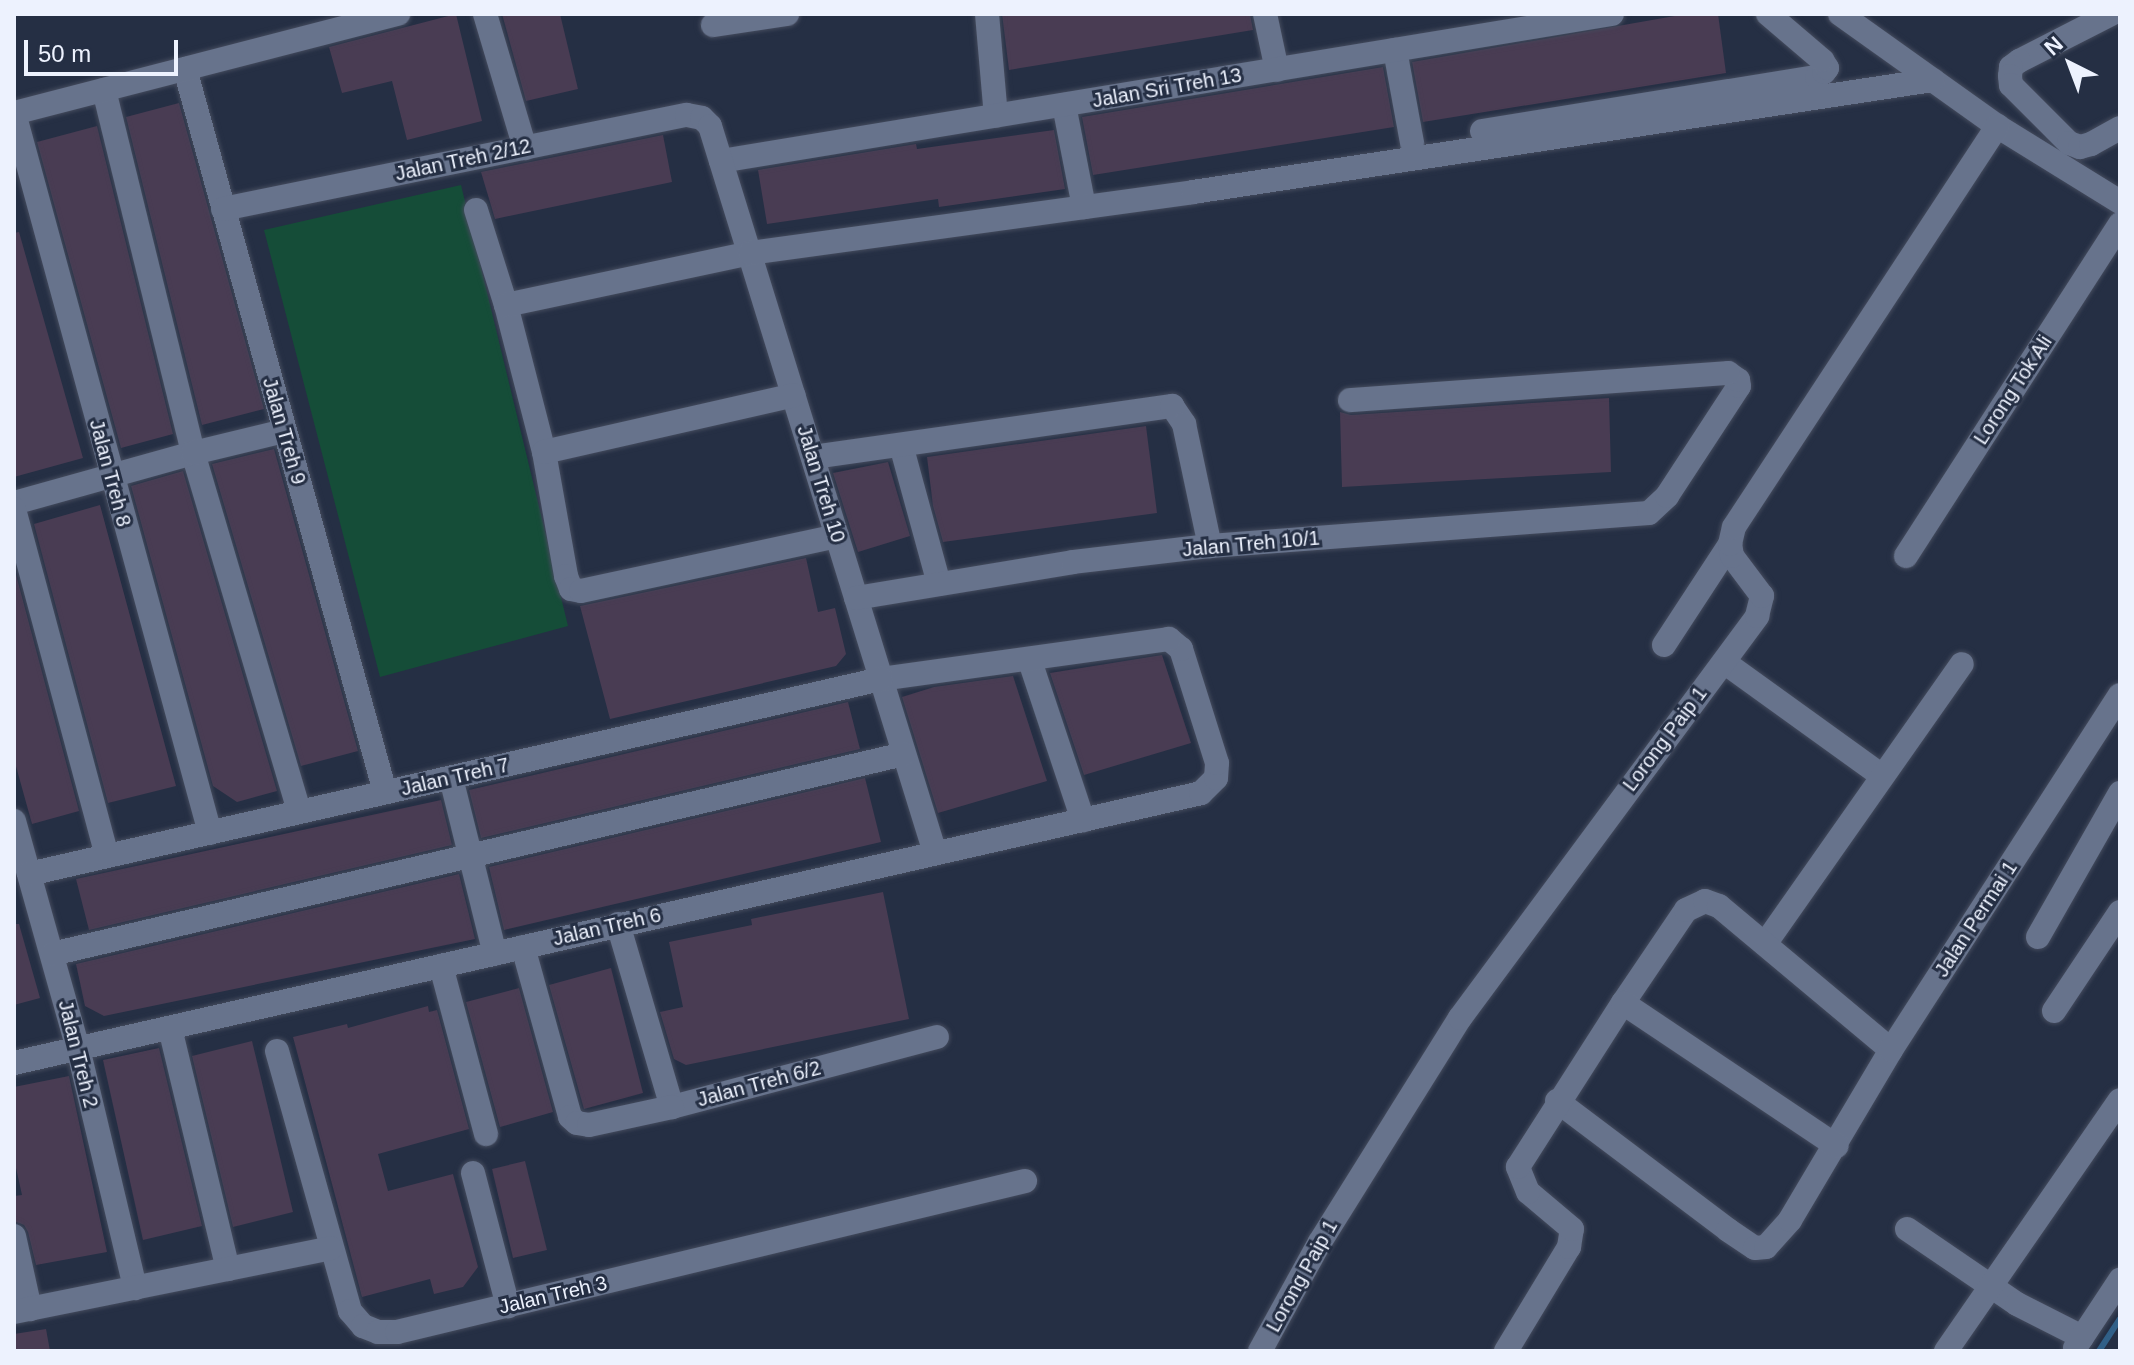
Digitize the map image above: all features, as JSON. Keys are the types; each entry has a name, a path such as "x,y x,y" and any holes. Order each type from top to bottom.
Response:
{"street":[{"path":"14,113 398,14"},
{"path":"485,14 525,148"},
{"path":"713,25 787,14"},
{"path":"987,14 996,116"},
{"path":"1265,14 1277,70"},
{"name":"Jalan Sri Treh 13","path":"721,161 1612,14"},
{"path":"1083,202 1412,143 1817,77 1824,72 1827,68 1822,60 1768,14"},
{"path":"1840,14 1997,126 2120,202"},
{"path":"2111,14 2019,61 2011,67 2010,76 2011,85 2069,143 2080,147 2091,144 2120,128"},
{"path":"1395,50 1412,143"},
{"name":"Jalan Treh 9","path":"185,69 385,792"},
{"path":"506,305 750,253 1933,80"},
{"path":"104,90 193,453 299,812"},
{"path":"1064,105 1083,202"},
{"name":"Jalan Treh 8","path":"14,113 210,833"},
{"name":"Jalan Treh 2/12","path":"223,209 687,115 702,118"},
{"name":"Jalan Treh 10","path":"702,118 710,126 935,853"},
{"path":"1664,645 1730,544 1734,527 1744,510 1997,126"},
{"path":"476,210 506,305 544,452 567,583 571,589 581,591 837,536"},
{"name":"Lorong Tok Ali","path":"1906,556 2120,224"},
{"name":"Jalan Treh 10/1","path":"856,598 1210,546 1649,513 1667,496 1739,386 1734,376 1728,373 1350,400"},
{"path":"544,452 794,395"},
{"path":"813,457 1172,406 1184,424 1210,546"},
{"path":"107,856 14,506 193,453 284,431"},
{"path":"901,445 939,584"},
{"name":"Lorong Paip 1","path":"1260,1351 1320,1242 1460,1018 1724,662 1763,604 1757,588 1732,556 1730,544"},
{"name":"Jalan Treh 7","path":"29,874 881,679 1030,661 1169,639 1181,649 1217,763 1216,778 1201,793"},
{"path":"1030,661 1083,820"},
{"path":"1724,662 1882,776"},
{"path":"1765,944 1962,664"},
{"name":"Jalan Permai 1","path":"1557,1101 1755,1248 1766,1247 1790,1220 1837,1146 1891,1050 2120,695"},
{"path":"52,954 904,754"},
{"path":"451,778 495,954"},
{"name":"Jalan Treh 6","path":"14,1063 1201,793"},
{"path":"2038,937 2120,793"},
{"name":"Jalan Treh 2","path":"14,821 78,1048 135,1288"},
{"path":"1506,1351 1569,1247 1572,1229 1528,1192 1518,1167 1557,1101 1686,910 1705,901 1719,906 1891,1050"},
{"path":"2054,1011 2120,912"},
{"name":"Jalan Treh 6/2","path":"618,924 672,1107 937,1037"},
{"path":"523,947 570,1117 577,1123 589,1125 672,1107"},
{"path":"441,966 486,1134"},
{"path":"1623,1003 1837,1146"},
{"path":"170,1028 228,1269"},
{"name":"Jalan Treh 3","path":"277,1051 350,1311 363,1326 378,1332 397,1332 1025,1181"},
{"path":"1946,1351 2120,1100"},
{"path":"473,1173 508,1306"},
{"path":"1907,1229 2078,1344 2120,1280"},
{"path":"14,1236 22,1310 331,1248"}],"green space":[{"path":"461,185 568,626 380,677 264,230"}],"building":[{"path":"456,14 482,121 407,140 392,81 342,93 329,47"},
{"path":"502,14 560,14 578,89 526,101"},
{"path":"1002,14 1250,14 1253,30 1009,70"},
{"path":"1686,14 1718,14 1726,73 1423,122 1412,62"},
{"path":"1383,67 1394,127 1093,175 1082,117"},
{"path":"179,103 264,409 202,425 126,117"},
{"path":"97,126 173,434 121,448 37,142"},
{"path":"1054,130 1065,189 939,207 938,199 767,224 758,170 916,144 917,149"},
{"path":"663,135 672,182 495,219 481,172"},
{"path":"19,232 83,458 14,477 14,233"},
{"path":"1609,398 1611,472 1342,487 1340,412 1351,415"},
{"path":"1146,426 1157,513 943,542 933,506 927,457"},
{"path":"274,449 358,751 301,766 212,464"},
{"path":"888,462 910,536 858,552 833,473"},
{"path":"183,471 277,791 237,802 213,786 131,486"},
{"path":"100,505 176,786 108,803 34,524"},
{"path":"806,558 818,612 835,608 846,654 836,666 610,719 580,606"},
{"path":"14,567 79,811 32,824 14,759"},
{"path":"1162,655 1191,743 1084,775 1050,673"},
{"path":"1013,676 1047,781 938,813 902,697 934,687"},
{"path":"848,702 860,749 481,838 469,790"},
{"path":"865,778 881,842 504,930 489,867"},
{"path":"441,800 452,845 89,930 76,879"},
{"path":"459,874 475,939 104,1016 85,1006 76,964"},
{"path":"883,892 909,1019 686,1065 674,1059 660,1012 683,1007 669,942 752,925 751,919"},
{"path":"14,924 19,924 40,998 14,1005"},
{"path":"611,968 643,1093 584,1109 549,985"},
{"path":"519,988 553,1112 500,1127 466,1002"},
{"path":"428,1006 429,1012 437,1010 469,1129 378,1154 388,1191 453,1174 478,1267 463,1287 434,1294 430,1279 362,1297 293,1037 347,1024 348,1028"},
{"path":"252,1041 293,1212 233,1227 192,1056"},
{"path":"159,1048 202,1226 143,1240 103,1060"},
{"path":"69,1076 107,1252 36,1265 28,1232 24,1225 14,1221 14,1196 22,1195 14,1159 14,1087"},
{"path":"525,1161 547,1250 513,1258 492,1169"},
{"path":"46,1329 50,1351 14,1351 14,1334"}],"waterway":[{"path":"2099,1351 2120,1319"}]}
